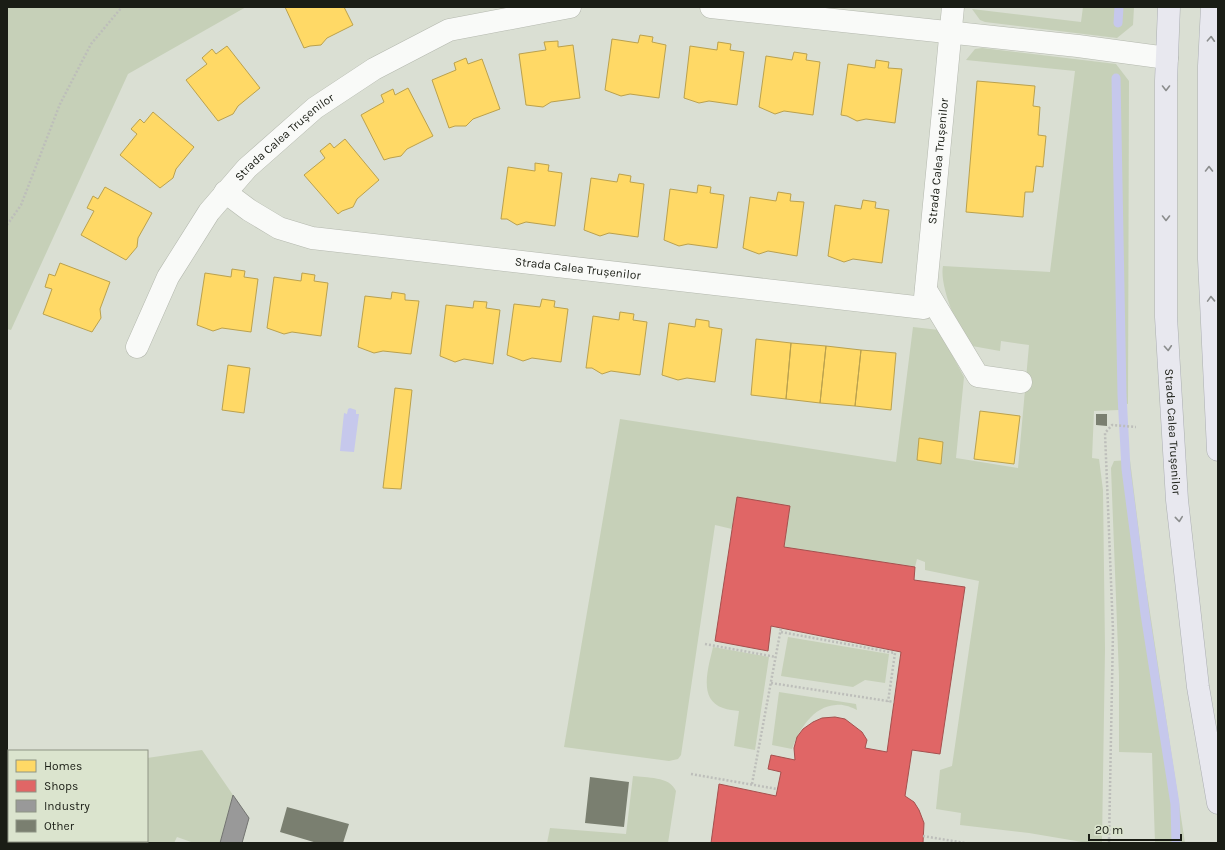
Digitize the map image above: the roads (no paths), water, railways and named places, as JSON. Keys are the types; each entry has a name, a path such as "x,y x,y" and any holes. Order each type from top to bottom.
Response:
{"highway":[{"name":"Strada Calea Trușenilor","path":"1169,7 1167,58 1166,317 1177,500 1198,687 1218,803"},
{"path":"1212,7 1209,66 1209,259 1218,450"}],"street":[{"name":"Strada Calea Trușenilor","path":"138,347 168,276 209,212 247,168 315,108 374,69 449,30 570,7"},
{"path":"711,7 1078,46 1167,58"},
{"name":"Strada Calea Trușenilor","path":"226,192 249,210 280,228 312,238 924,308 953,7"},
{"path":"926,290 978,376 1021,382"}],"water":[{"path":"350,408 356,410 356,414 359,414 354,452 340,451 344,413 347,414 348,409"}],"waterway":[{"path":"1118,23 1119,7"},
{"path":"1116,78 1122,395 1126,469 1145,614 1175,804 1176,843"}]}
